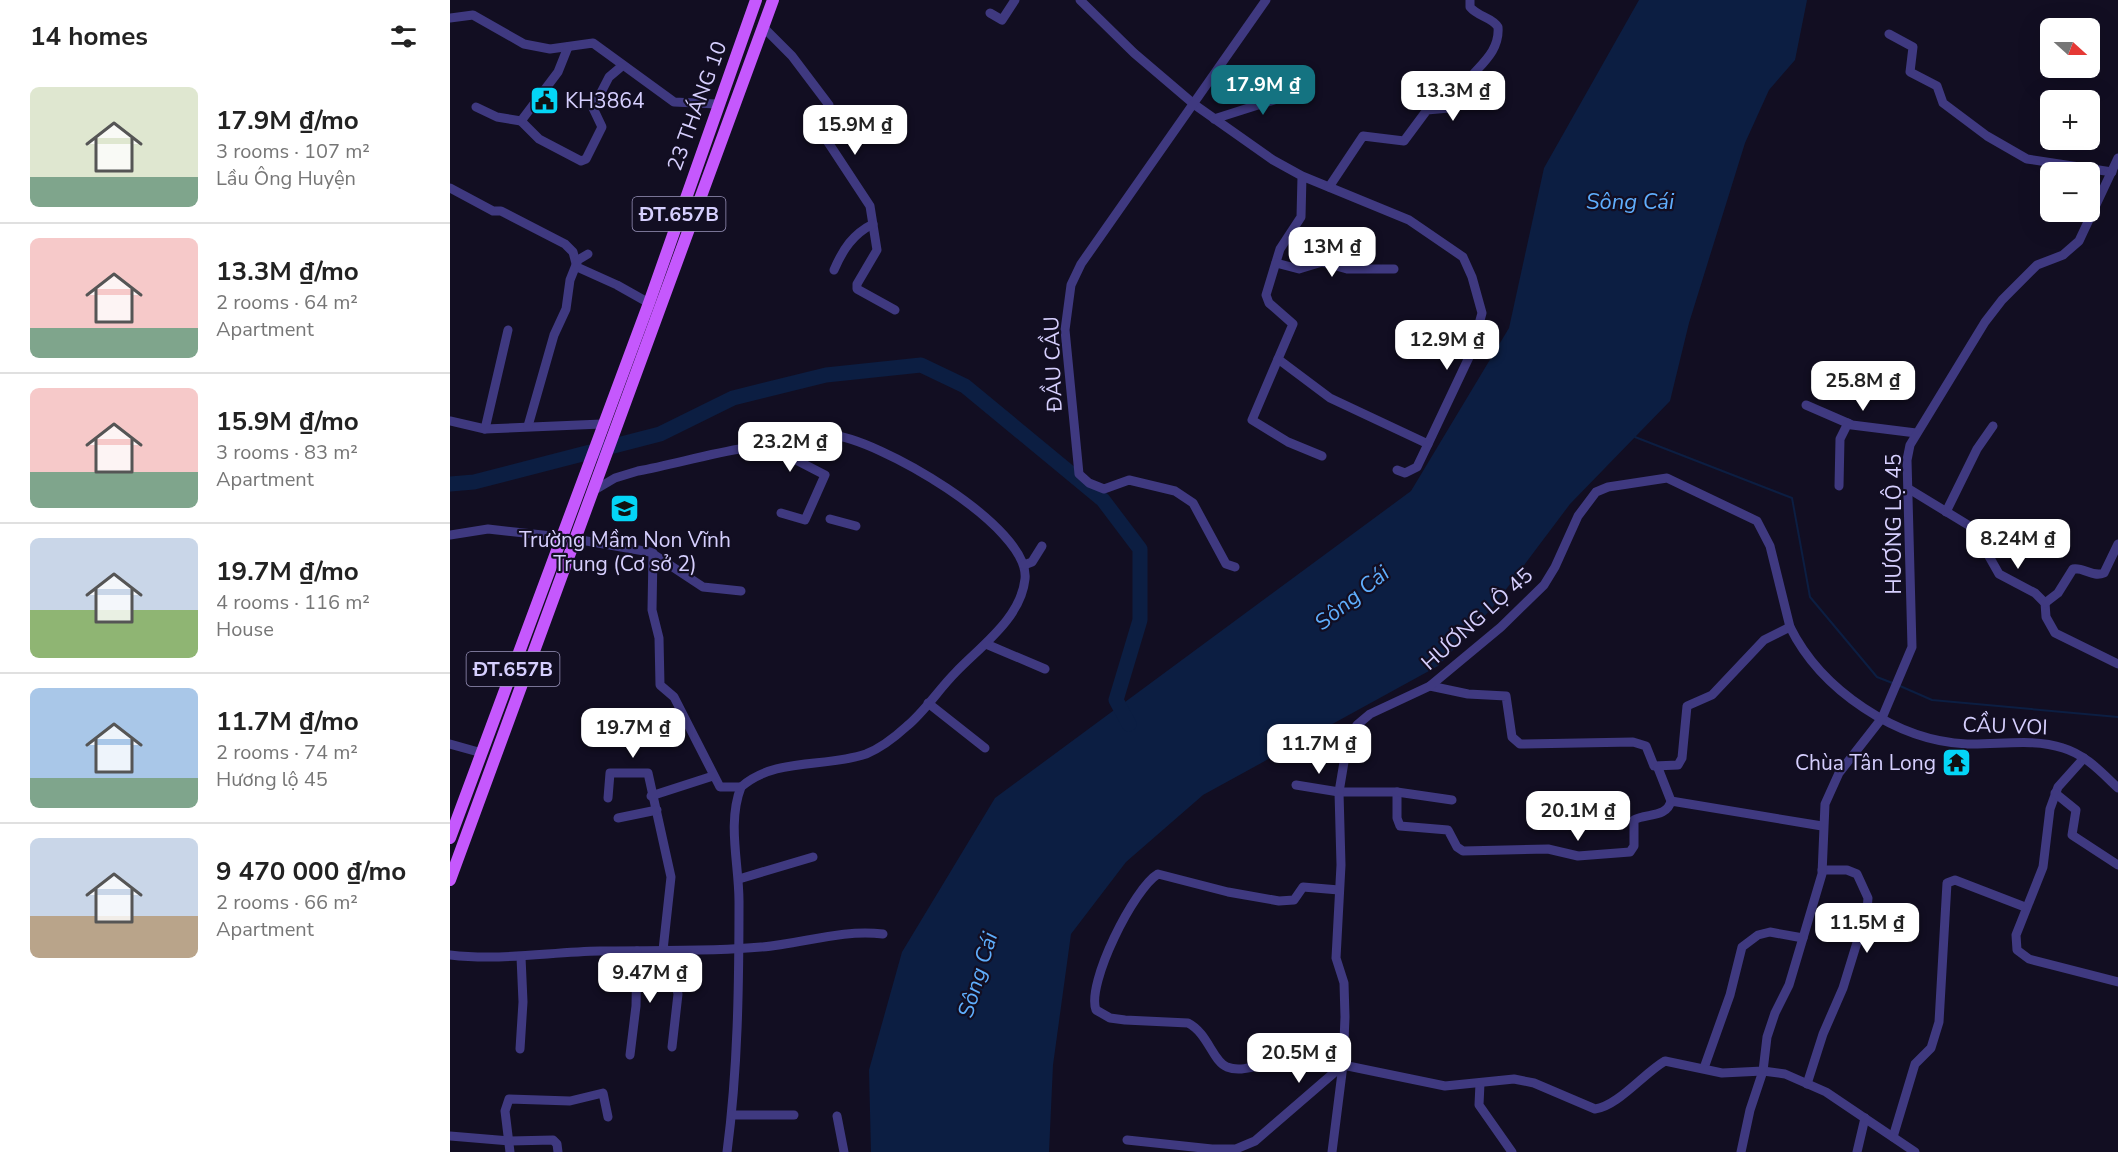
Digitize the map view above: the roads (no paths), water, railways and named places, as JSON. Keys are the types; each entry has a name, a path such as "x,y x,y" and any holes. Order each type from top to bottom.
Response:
{"main road":[{"name":"23 THÁNG 10","path":"602,426 649,303 717,104 756,0"},
{"name":"23 THÁNG 10","path":"593,489 773,0"},
{"path":"717,104 733,109"},
{"name":"ĐT.657B","path":"450,838 602,426"},
{"name":"ĐT.657B","path":"450,880 593,489"},
{"path":"561,537 575,539"}],"street":[{"path":"990,13 1002,20 1015,0"},
{"path":"1080,0 1134,53 1195,105 1273,160 1302,176 1409,219 1460,255 1472,277 1481,307 1479,328 1471,353 1415,468 1405,473 1397,470"},
{"name":"ĐẦU CẦU","path":"1235,567 1226,564 1193,503 1175,491 1129,480 1104,489 1089,483 1079,474 1065,330 1070,293 1080,264 1195,105 1266,0"},
{"path":"1329,187 1363,136 1404,141 1427,110 1449,108 1469,80 1488,60 1498,37 1498,27 1492,21 1476,14 1470,7 1470,0"},
{"path":"450,18 473,15 524,44 550,49 593,43 604,48 622,66 674,102 717,104"},
{"path":"763,27 792,56 828,102 829,107 820,130 867,199 873,224 877,250 857,284 857,289 895,310"},
{"path":"1889,34 1913,47 1910,72 1937,86 1943,104 1987,136 2027,159 2112,172"},
{"path":"521,121 558,72 568,46"},
{"path":"476,107 497,117 521,121 539,140 584,160 602,127 593,108 609,77 622,66"},
{"path":"1214,119 1305,90"},
{"name":"HƯƠNG LỘ 45","path":"1741,1152 1750,1110 1763,1071 1766,1044 1775,1013 1789,985 1822,870 1822,826 1825,804 1835,780 1882,718 1902,674 1913,636 1907,460 1916,433 1985,322 2002,300 2037,265 2063,255 2079,241 2118,158"},
{"path":"1302,176 1302,217 1283,244 1267,291 1267,299 1293,324 1252,420 1288,442 1322,456"},
{"path":"450,188 493,211 501,211 565,244 573,252 575,265 569,283 565,312 554,335 528,426"},
{"path":"834,270 849,242 859,232 873,224"},
{"path":"575,265 588,254"},
{"path":"1276,263 1299,269 1322,262 1347,269 1394,269"},
{"path":"575,265 649,303"},
{"path":"485,429 508,330"},
{"path":"1278,359 1330,398 1428,444"},
{"path":"1806,405 1848,423 1916,433"},
{"path":"450,421 485,429 528,426 602,426"},
{"path":"1839,486 1840,439 1848,423"},
{"path":"1946,512 1977,449 1993,426"},
{"path":"593,489 615,478 632,473 744,448 769,446 799,438 833,435 894,458 934,479 996,527 1014,547 1024,565 1025,578 1020,596 1004,623 986,644 908,726 873,751 851,758 773,769 755,776 741,787 725,789 720,787 713,776 674,697 660,685 658,638 652,610 653,553"},
{"path":"769,446 825,475 805,520 781,513"},
{"name":"HƯƠNG LỘ 45","path":"1332,1152 1343,1065 1344,983 1336,958 1340,890 1339,792 1346,745 1357,725 1370,714 1430,686 1501,627 1549,580 1570,531 1590,497 1608,487 1652,478 1667,478 1757,521 1770,546 1790,627 1808,657 1825,676 1882,718"},
{"path":"1909,489 1972,528 1999,574 2035,593 2045,603 2046,617 2055,633 2118,664"},
{"path":"830,519 856,526"},
{"path":"450,535 488,529 561,537"},
{"path":"575,539 653,553 703,586 741,591"},
{"path":"2045,603 2058,593 2073,569 2079,568 2097,575 2104,573 2118,544"},
{"path":"1024,565 1032,562 1042,546"},
{"path":"1430,686 1468,693 1506,696 1512,737 1520,744 1638,743 1646,746 1652,765 1658,768 1681,762 1687,706 1712,695 1764,640 1790,627"},
{"path":"986,644 1045,669"},
{"path":"928,703 985,748"},
{"name":"CẦU VOI","path":"1882,718 1921,735 1949,742 2052,745 2084,758 2118,788"},
{"path":"450,744 482,753"},
{"path":"2084,758 2055,793 2047,824 2043,867 2025,908 2016,935 2016,947 2019,953 2029,959 2118,982"},
{"path":"1397,792 1397,818 1400,826 1448,830 1461,851 1548,849 1578,856 1630,852 1634,846 1634,820 1663,812 1671,801 1658,768"},
{"path":"608,798 610,773 648,773 651,796 657,810 670,877 665,950 678,994 672,1047"},
{"path":"651,796 713,776"},
{"path":"1296,785 1339,792 1397,792 1452,800"},
{"path":"727,1152 732,1115 738,949 739,879 734,825 741,787"},
{"path":"2055,793 2076,810 2072,835 2118,865"},
{"path":"1671,801 1822,826"},
{"path":"618,818 657,810"},
{"path":"739,879 813,857"},
{"path":"1807,1084 1823,1034 1843,988 1868,903 1857,874 1847,870 1822,870"},
{"path":"1340,890 1303,887 1294,900 1279,901 1228,892 1158,874 1143,886 1114,938 1096,983 1093,1004 1096,1010 1110,1018 1188,1023 1198,1028 1220,1064 1227,1068 1242,1069 1268,1063 1296,1061 1343,1065 1429,1085 1514,1079 1534,1083 1595,1109 1615,1101 1665,1061 1722,1072 1763,1071 1785,1074 1826,1092 1915,1152"},
{"path":"1893,1137 1915,1064 1930,1048 1939,1022 1947,883 1955,880 2025,908"},
{"path":"1704,1068 1730,995 1742,947 1758,935 1770,932 1803,938"},
{"path":"450,955 483,959 539,954 738,949 787,944 848,933 883,934"},
{"path":"630,1055 636,1006 637,951"},
{"path":"520,1049 523,1002 521,957"},
{"path":"1127,1140 1212,1149 1236,1149 1255,1140 1343,1065"},
{"path":"1480,1083 1479,1105 1512,1152"},
{"path":"510,1152 505,1111 509,1099 570,1101 603,1093 608,1117"},
{"path":"732,1115 794,1115"},
{"path":"837,1116 844,1152"},
{"path":"1857,1152 1865,1118"},
{"path":"450,1136 510,1141 553,1140 557,1144 558,1152"}],"water":[{"name":"Sông Cái","path":"1639,0 1807,0 1795,60 1769,90 1745,143 1689,323 1670,401 1570,504 1492,608 1438,666 1203,795 1126,862 1071,934 1053,1065 1049,1152 871,1152 869,1070 902,952 995,798 1411,491 1509,328 1544,168"}],"waterway":[{"path":"450,484 474,482 660,434 733,398 826,375 921,365 965,386 1103,500 1140,549 1140,620 1116,700 1129,724"},
{"path":"1635,437 1792,498 1810,597 1877,677 1895,684"},
{"path":"1900,686 1932,700 2118,717"}],"place":[{"name":"KH3864","path":"544,101"},
{"name":"Trường Mầm Non Vĩnh Trung (Cơ sở 2)","path":"625,509"},
{"name":"Chùa Tân Long","path":"1957,763"}]}
